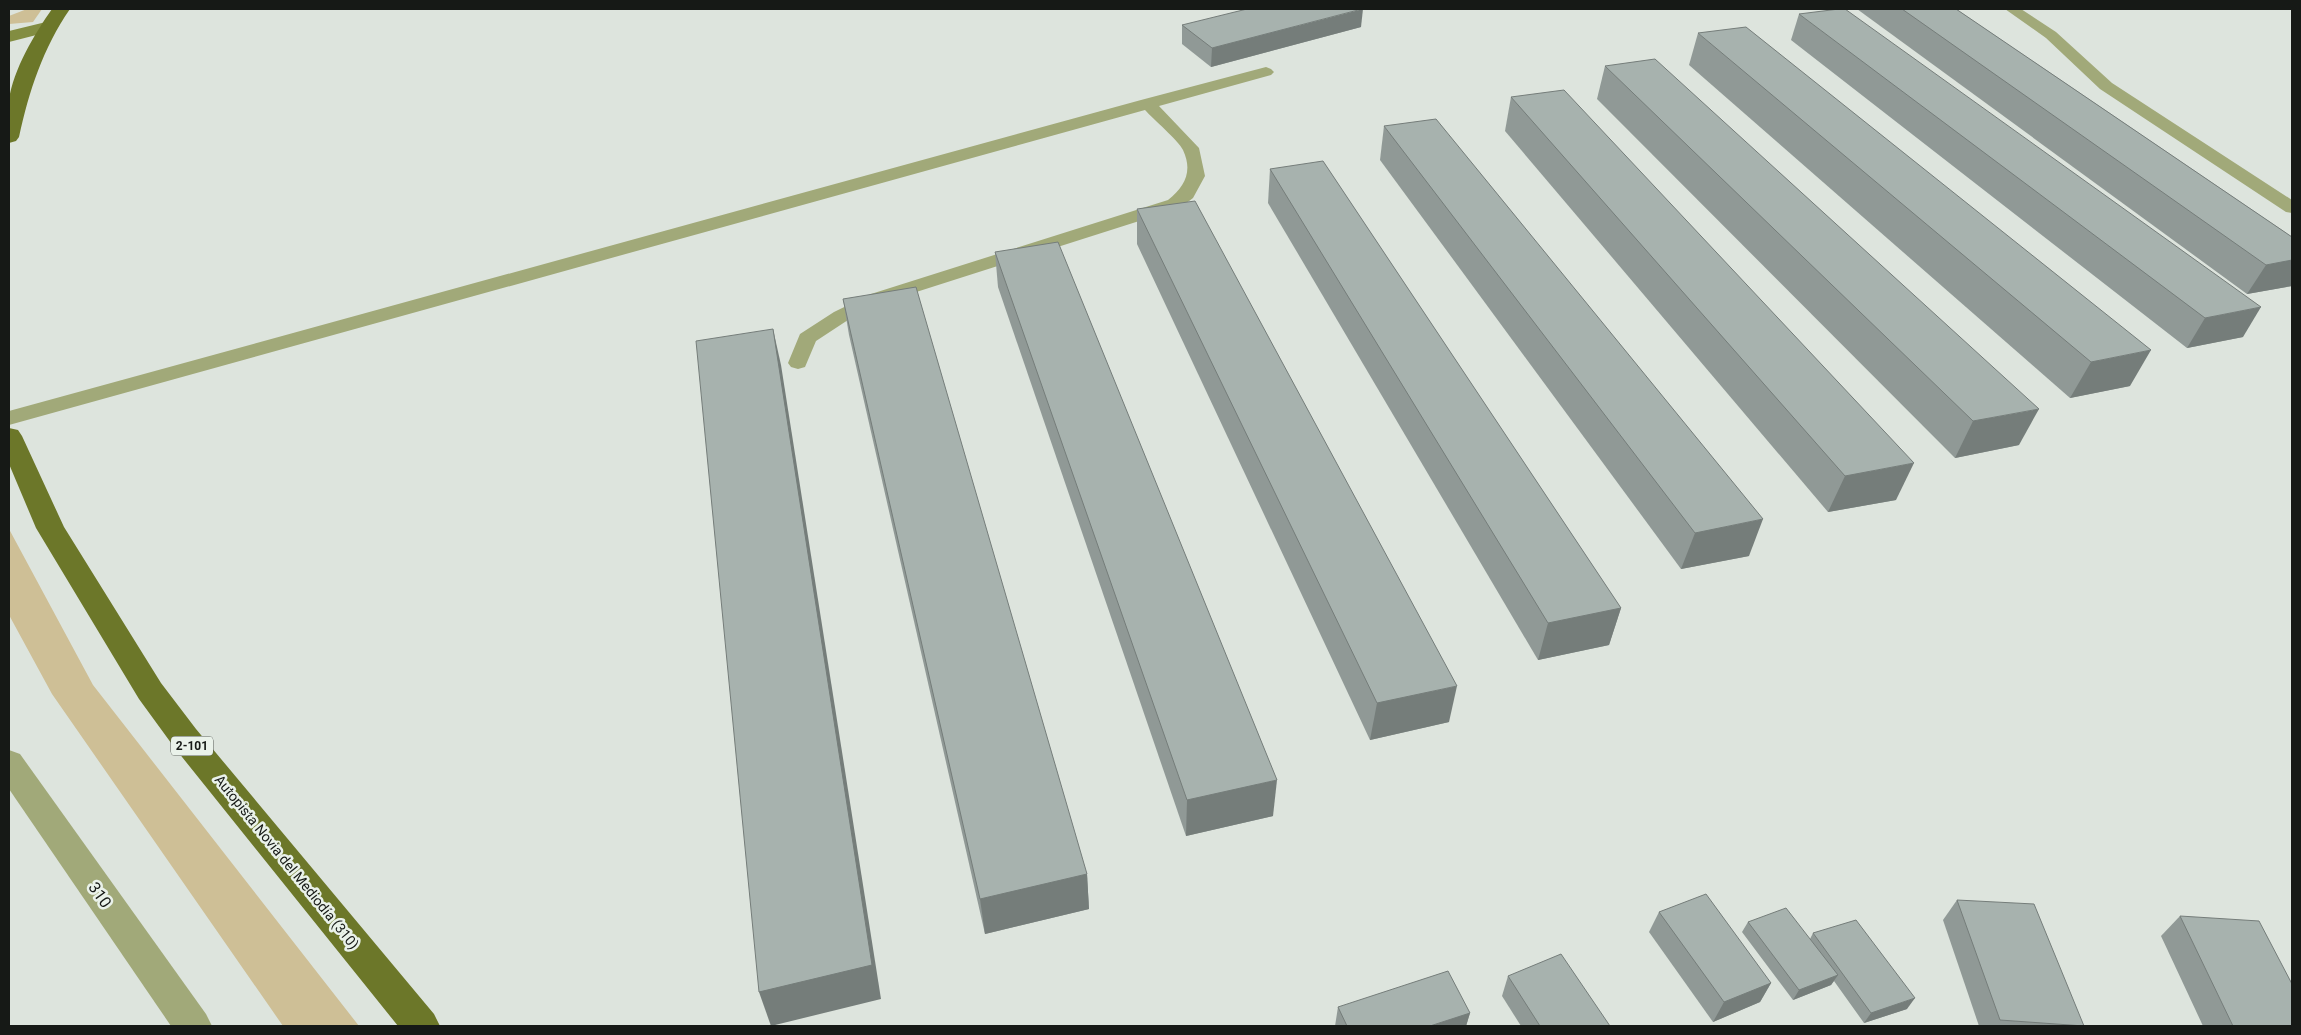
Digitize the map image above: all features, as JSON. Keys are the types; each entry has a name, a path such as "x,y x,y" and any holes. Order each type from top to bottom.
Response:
{"main road":[{"path":"9,136 11,110 46,27 60,9"},
{"path":"9,28 46,27"},
{"path":"9,37 46,27"},
{"name":"Autopista Novia del Mediodía (310)","path":"9,436 50,528 150,691 185,738 421,1026"}],"street":[{"name":"310","path":"9,763 193,1026"}],"lane":[{"path":"2012,9 2052,35 2106,86 2292,208"},
{"path":"9,418 1147,103 1266,72"},
{"path":"798,362 807,338 841,316 878,298 1174,204 1188,194 1196,176 1191,148 1147,103"}],"shaded area":[{"path":"27,9 42,9 33,22 9,24 9,16"},
{"path":"9,529 93,685 359,1026 283,1026 52,694 9,615"}],"building":[{"path":"1247,9 1362,9 1212,48 1182,25"},
{"path":"1845,9 2261,307 2205,318 1799,14"},
{"path":"1902,9 1956,9 2292,237 2292,260 2266,265"},
{"path":"1746,27 2151,350 2091,362 1698,33"},
{"path":"1655,59 2039,409 1973,421 1605,66"},
{"path":"1564,90 1914,463 1845,476 1511,97"},
{"path":"1436,119 1763,519 1695,533 1384,126"},
{"path":"1323,161 1621,608 1548,623 1270,169"},
{"path":"1195,201 1457,686 1377,703 1137,209"},
{"path":"1058,242 1277,780 1187,800 995,252"},
{"path":"916,287 1087,874 980,899 843,299"},
{"path":"773,329 872,965 759,992 696,341"},
{"path":"1706,894 1771,983 1724,1002 1659,912"},
{"path":"1957,900 2034,904 2084,1026 2000,1020"},
{"path":"1786,908 1838,975 1799,990 1748,922"},
{"path":"2180,916 2259,921 2292,984 2292,1026 2233,1026"},
{"path":"1856,920 1915,998 1871,1013 1813,933"},
{"path":"1561,954 1610,1026 1540,1026 1508,976"},
{"path":"1448,971 1470,1013 1430,1026 1347,1026 1338,1007"}]}
